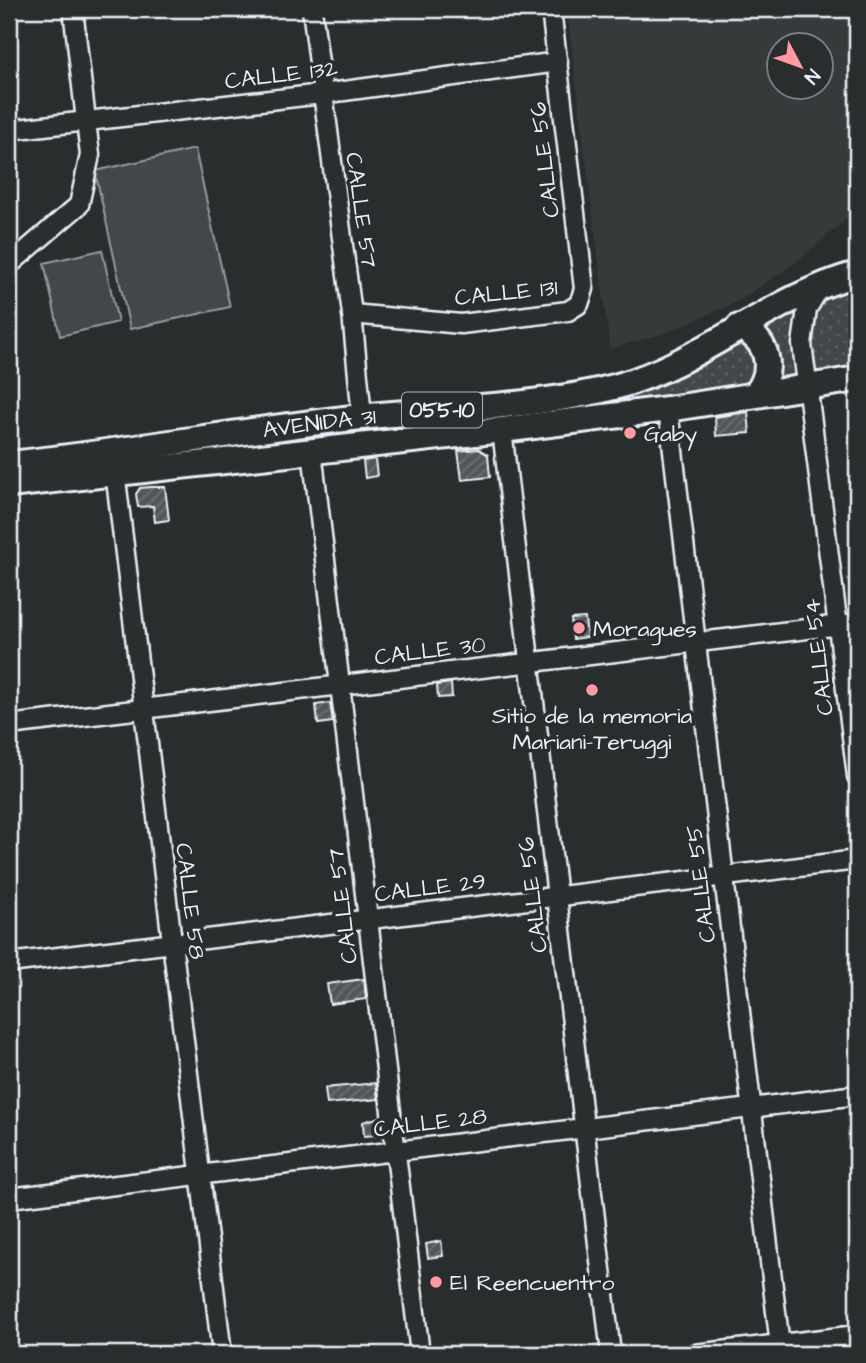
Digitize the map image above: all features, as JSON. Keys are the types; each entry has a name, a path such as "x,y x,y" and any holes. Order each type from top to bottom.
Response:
{"highway":[{"name":"AVENIDA 31","path":"9,485 362,417 580,395 648,376 820,287 857,274"},
{"path":"739,327 755,337 766,354 766,375 756,394"},
{"name":"AVENIDA 31","path":"9,464 114,463 312,451 667,409 857,379"}],"street":[{"path":"9,265 79,205 90,155 73,9"},
{"name":"CALLE 57","path":"312,9 352,314 362,417"},
{"name":"CALLE 56","path":"551,9 584,289 579,304"},
{"name":"CALLE 132","path":"9,130 322,94 558,62"},
{"name":"CALLE 54","path":"820,287 802,325 802,344 848,624 857,776"},
{"name":"CALLE 131","path":"352,314 461,324 568,311 579,304"},
{"name":"CALLE 55","path":"667,409 780,1349"},
{"name":"CALLE 56","path":"502,430 611,1354"},
{"name":"CALLE 57","path":"312,451 420,1354"},
{"name":"CALLE 58","path":"114,463 222,1354"},
{"name":"CALLE 30","path":"9,725 848,624"},
{"name":"CALLE 29","path":"9,963 857,860"},
{"name":"CALLE 28","path":"9,1198 857,1095"},
{"path":"695,1354 780,1349 857,1335"}],"shaded area":[{"path":"567,9 857,9 857,210 798,261 737,302 668,332 610,349"},
{"path":"195,149 230,307 130,329 95,171"},
{"path":"102,250 118,322 60,336 44,263"},
{"path":"857,283 857,375 827,379 813,367 810,325 818,298"},
{"path":"797,309 799,380 770,383 760,326"},
{"path":"743,335 756,347 755,384 184,457 183,452 567,407"}],"building":[{"path":"748,412 750,433 716,436 715,417"},
{"path":"479,449 488,455 490,477 462,480 458,451"},
{"path":"375,459 377,476 365,478 363,461"},
{"path":"165,487 169,520 155,522 153,506 138,507 136,494 140,488"},
{"name":"Moragues","path":"585,618 587,637 573,639 571,619"},
{"path":"451,683 452,697 438,698 437,685"},
{"path":"330,703 333,722 318,724 316,705"},
{"path":"364,979 366,999 330,1004 327,984"},
{"path":"376,1083 378,1099 327,1104 325,1088"},
{"path":"380,1117 382,1131 377,1135 364,1136 363,1122"},
{"path":"441,1241 443,1256 428,1258 426,1244"}],"place":[{"name":"Gaby","path":"630,433"},
{"name":"Moragues","path":"579,628"},
{"name":"Sitio de la memoria Mariani-Teruggi","path":"592,690"},
{"name":"El Reencuentro","path":"436,1282"}]}
